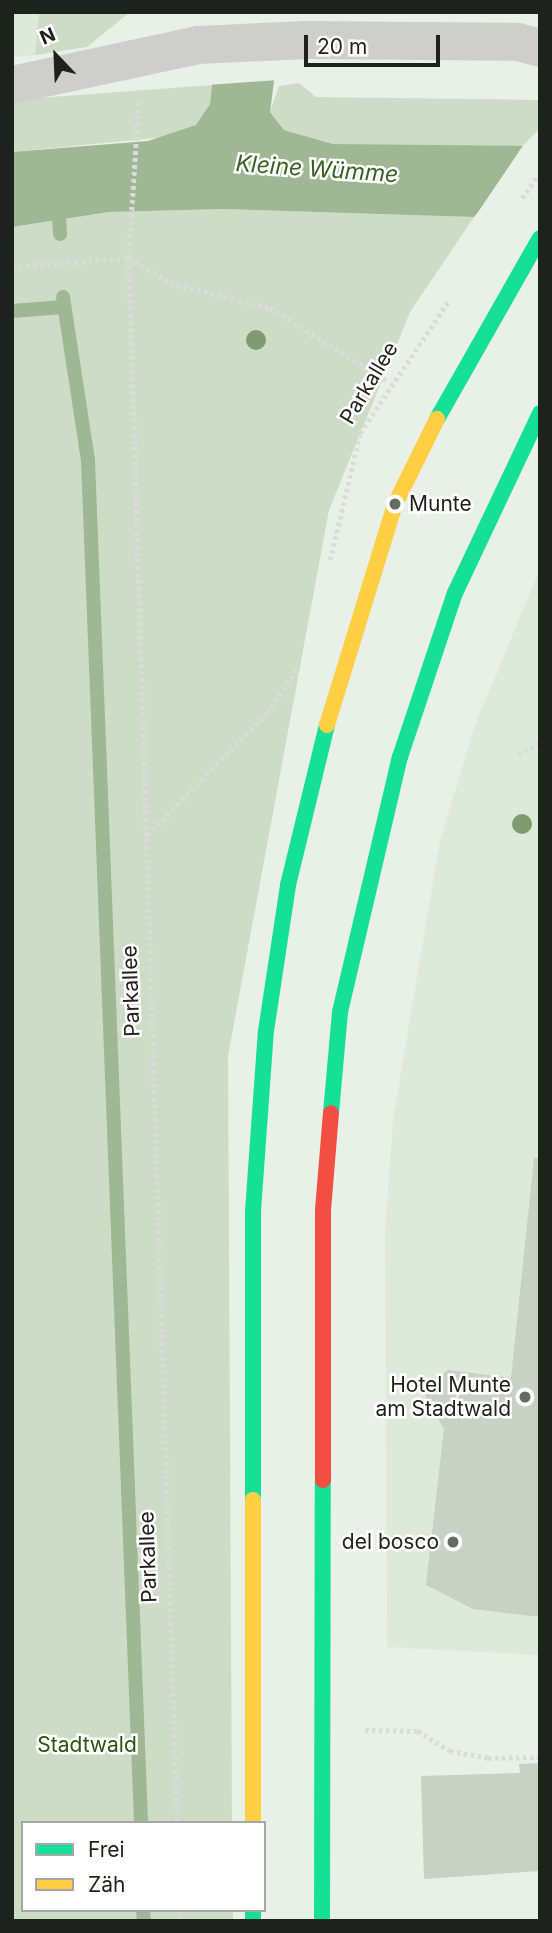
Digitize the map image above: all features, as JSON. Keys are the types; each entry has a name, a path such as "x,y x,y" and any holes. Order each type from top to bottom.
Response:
{"main road":[{"path":"253,1821 253,1211 266,1031 288,885 328,723 395,505 527,255 540,238"},
{"path":"322,1921 323,1210 340,1013 413,719 455,593 540,413"}],"street":[{"path":"12,85 198,45 306,40 518,42 540,48"}],"path":[{"name":"Parkallee","path":"136,123 129,258 177,1821"},
{"path":"12,267 129,258 170,283 270,308 390,382"},
{"name":"Parkallee","path":"329,565 360,433 390,382 454,295"},
{"path":"147,835 267,713 302,660"},
{"path":"518,754 540,743"},
{"path":"322,1729 418,1731 450,1751 540,1757"}],"shaded area":[{"path":"12,12 39,12 35,55 12,57"},
{"path":"540,569 540,1655 387,1647 385,1231 393,1120 440,840 475,725"}],"green space":[{"path":"39,12 130,12 87,47 35,55"},
{"path":"299,83 316,97 538,100 540,128 521,148 333,144 284,130 270,112 279,86"},
{"path":"212,85 210,104 196,125 176,136 12,152 12,100"},
{"name":"Stadtwald","path":"224,209 474,217 410,312 329,510 228,1056 232,1821 21,1821 21,1912 233,1912 233,1921 12,1921 12,227 109,212"}],"water":[{"name":"Kleine Wümme","path":"220,12 283,12 270,112 284,130 333,144 540,146 474,217 224,209 109,212 12,227 12,152 148,141 196,125 210,104"}],"pier":[{"path":"216,12 286,12 278,80 208,85"},
{"path":"540,143 540,217 472,221 524,144"}],"building":[{"name":"Hotel Munte am Stadtwald","path":"534,1158 540,1158 540,1617 473,1609 426,1585 444,1429 421,1388 448,1370 511,1378"},
{"path":"540,1763 540,1871 424,1879 421,1776 520,1773 519,1764"}],"waterway":[{"path":"58,204 60,234"},
{"path":"63,297 88,461 141,1821"},
{"path":"12,311 64,307"},
{"path":"143,1912 144,1921"}],"traffic: fast":[{"path":"437,419 540,238"},
{"path":"331,1113 340,1012 400,757 455,593 540,413"},
{"path":"253,1500 253,1211 266,1031 288,885 327,725"},
{"path":"322,1921 323,1480"},
{"path":"253,1912 253,1921"}],"traffic: slow":[{"path":"327,725 395,504 437,419"},
{"path":"253,1500 253,1821"}],"traffic: jam":[{"path":"323,1480 323,1210 331,1113"}],"place":[{"name":"Munte","path":"395,504"},
{"name":"Hotel Munte am Stadtwald","path":"525,1397"},
{"name":"del bosco","path":"453,1542"}]}
